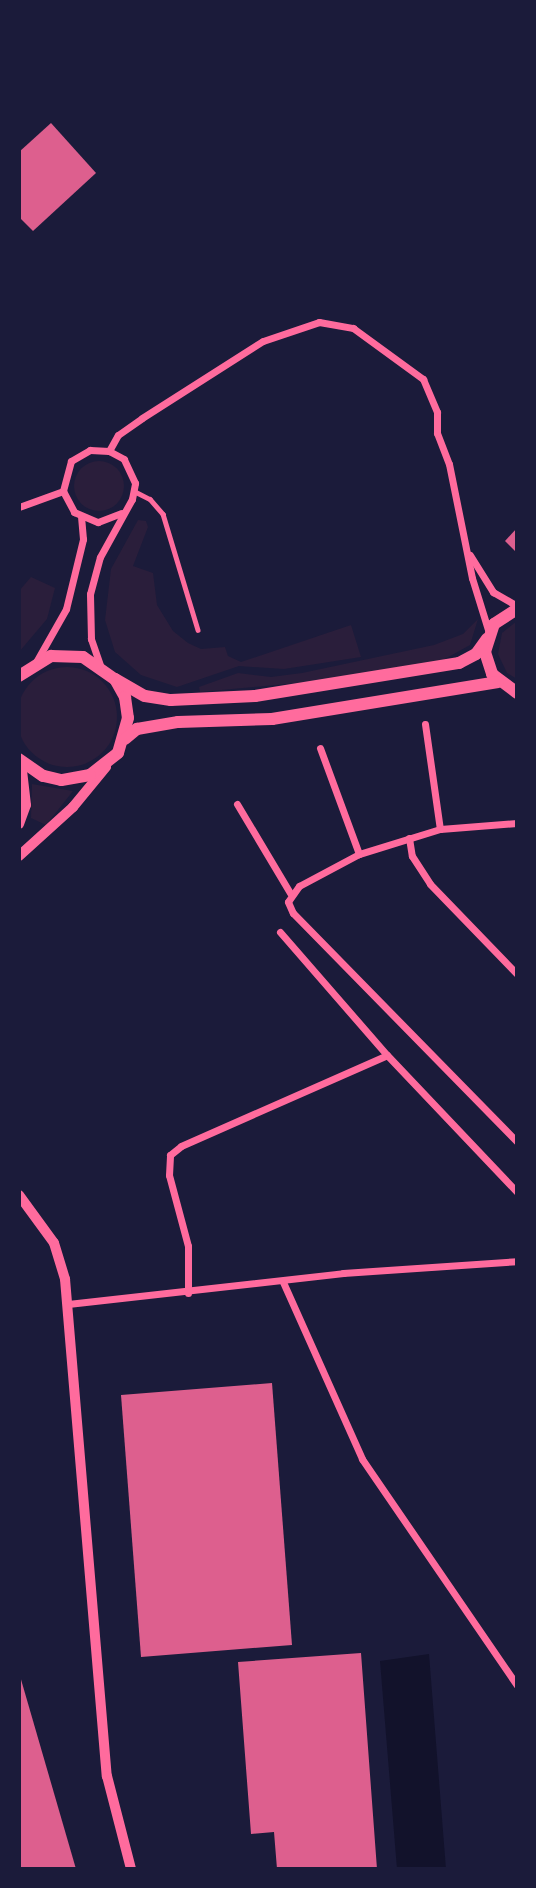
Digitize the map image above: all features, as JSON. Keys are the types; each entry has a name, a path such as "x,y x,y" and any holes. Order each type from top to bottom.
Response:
{"main road":[{"path":"20,675 36,662 67,655 100,665 115,679 145,696 172,700 255,696 460,663 477,654 501,617 517,608"},
{"path":"488,636 487,665 498,682 517,693"},
{"path":"115,679 128,708 125,739"},
{"path":"20,761 43,776 61,780 90,775 107,764 125,739 137,729 155,725 272,719 498,682"}],"street":[{"path":"110,451 118,435 263,341 311,323 346,325 423,379 437,412 437,433 449,464 488,636"},
{"path":"100,665 91,639 90,594 100,557 134,491 129,466 110,451 90,450 71,461 63,491 69,506 81,517 99,522 121,513"},
{"path":"19,507 63,491"},
{"path":"36,662 57,631 66,609 83,539 81,517"},
{"path":"469,554 493,592 517,608"},
{"path":"425,724 440,829"},
{"path":"320,748 359,854"},
{"path":"19,824 26,805 20,761"},
{"path":"19,856 73,807 107,764"},
{"path":"237,804 290,893 293,913 517,1142"},
{"path":"290,893 329,867 409,838 440,829 517,823"},
{"path":"409,838 412,856 429,884 517,974"},
{"path":"280,932 387,1055 517,1192"},
{"path":"188,1293 188,1246 169,1175 170,1155 181,1146 387,1055"},
{"path":"19,1195 54,1243 68,1304 107,1776 131,1869"},
{"path":"68,1304 188,1293 343,1273 517,1261"},
{"path":"283,1282 362,1459 517,1685"}],"lane":[{"path":"134,491 150,499 163,514 198,630"}],"shaded area":[{"path":"99,461 117,468 124,486 117,504 99,511 81,504 74,486 81,468"},
{"path":"138,520 146,521 148,527 133,566 153,573 157,605 173,631 188,643 201,649 225,647 228,656 241,662 351,625 361,657 284,669 239,666 177,687 141,675 115,652 105,620 111,569"},
{"path":"31,577 55,588 47,619 19,652 19,591"},
{"path":"478,619 470,645 443,660 320,681 200,692 199,687 238,673 271,677 302,673 434,645 463,634"},
{"path":"517,621 517,679 507,673 498,654 502,633"},
{"path":"67,667 86,671 103,681 113,698 117,717 113,736 103,753 86,763 67,767 48,763 31,753 21,736 17,717 21,698 31,681 48,671"},
{"path":"32,784 73,791 46,825 31,818"},
{"path":"429,1654 446,1869 397,1869 380,1661"}],"building":[{"path":"51,123 96,173 33,231 20,218 19,152"},
{"path":"517,528 517,553 505,541"},
{"path":"272,1383 292,1645 141,1657 121,1395"},
{"path":"361,1653 377,1869 277,1869 274,1832 251,1834 238,1662"},
{"path":"20,1676 76,1869 19,1869"}]}
